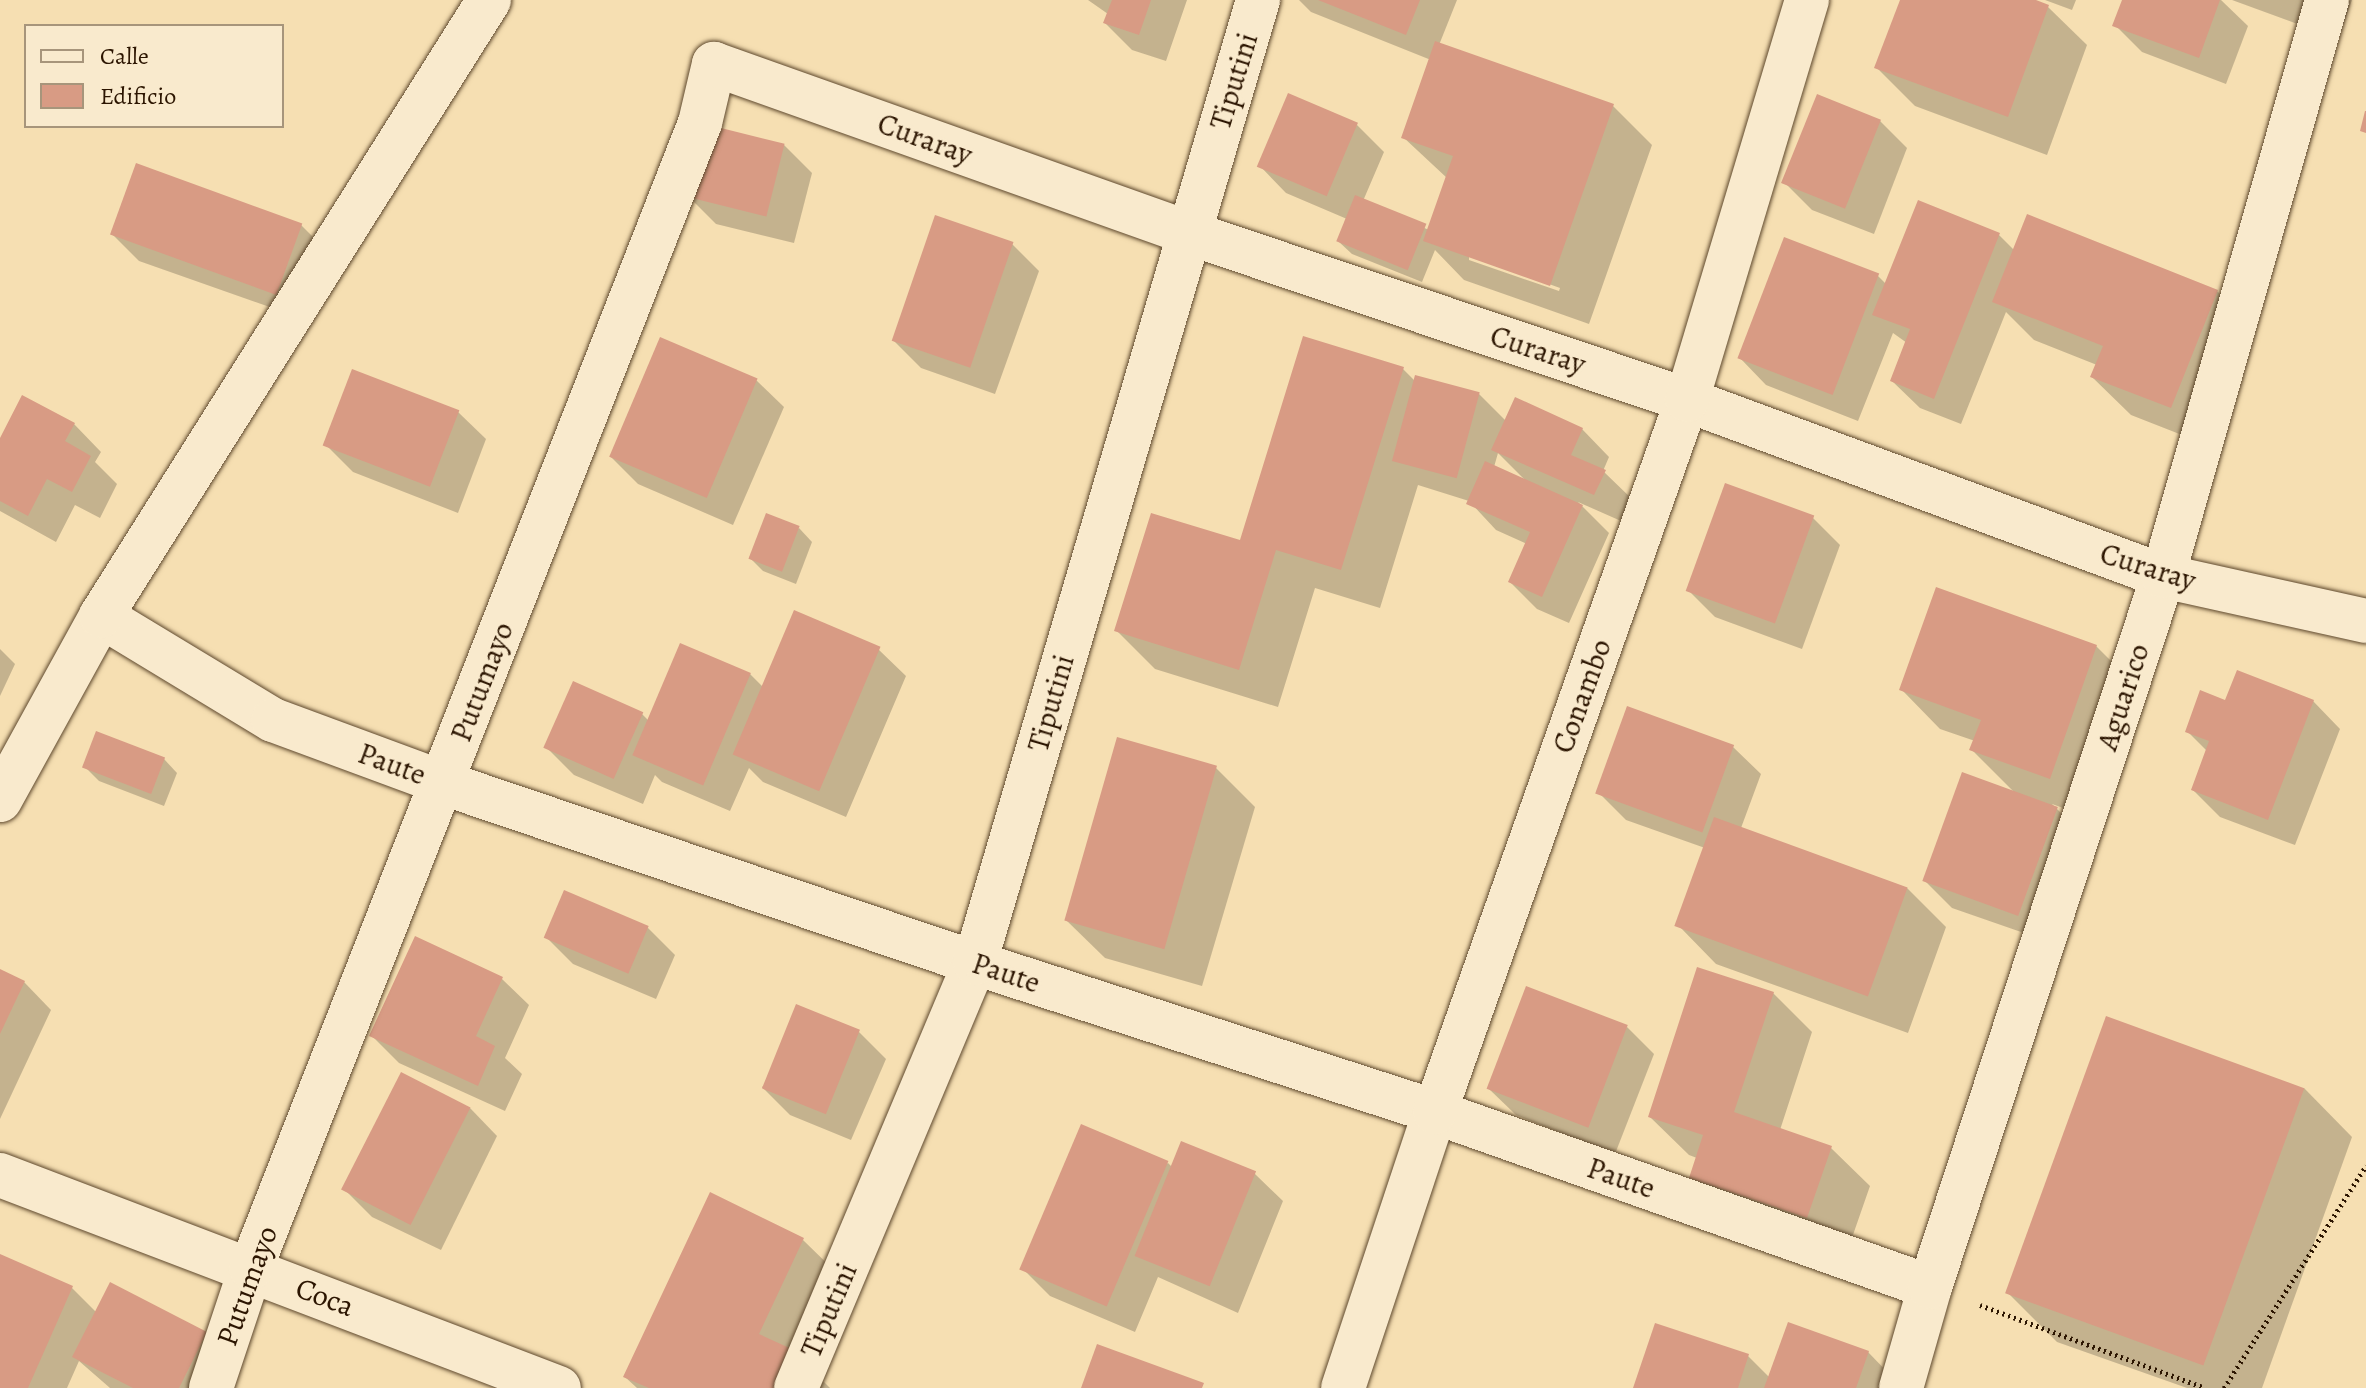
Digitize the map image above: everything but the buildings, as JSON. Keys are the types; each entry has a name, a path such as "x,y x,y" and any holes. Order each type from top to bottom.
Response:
{"street":[{"path":"0,800 101,616 489,0"},
{"name":"Tiputini","path":"796,1388 975,963 1258,0"},
{"name":"Conambo","path":"1343,1388 1435,1112 1687,400 1807,0"},
{"name":"Aguarico","path":"1901,1388 1930,1287 2163,576 2327,0"},
{"name":"Curaray","path":"714,64 1189,233 1687,400 2163,576 2366,621"},
{"name":"Putumayo","path":"211,1388 251,1268 700,123 714,64"},
{"name":"Paute","path":"101,616 273,720 443,783 975,963 1435,1112 1930,1287"},
{"name":"Coca","path":"0,1175 251,1268 559,1388"}],"path":[{"path":"2224,1388 2366,1166"},
{"path":"1930,1287 2205,1388"}]}
